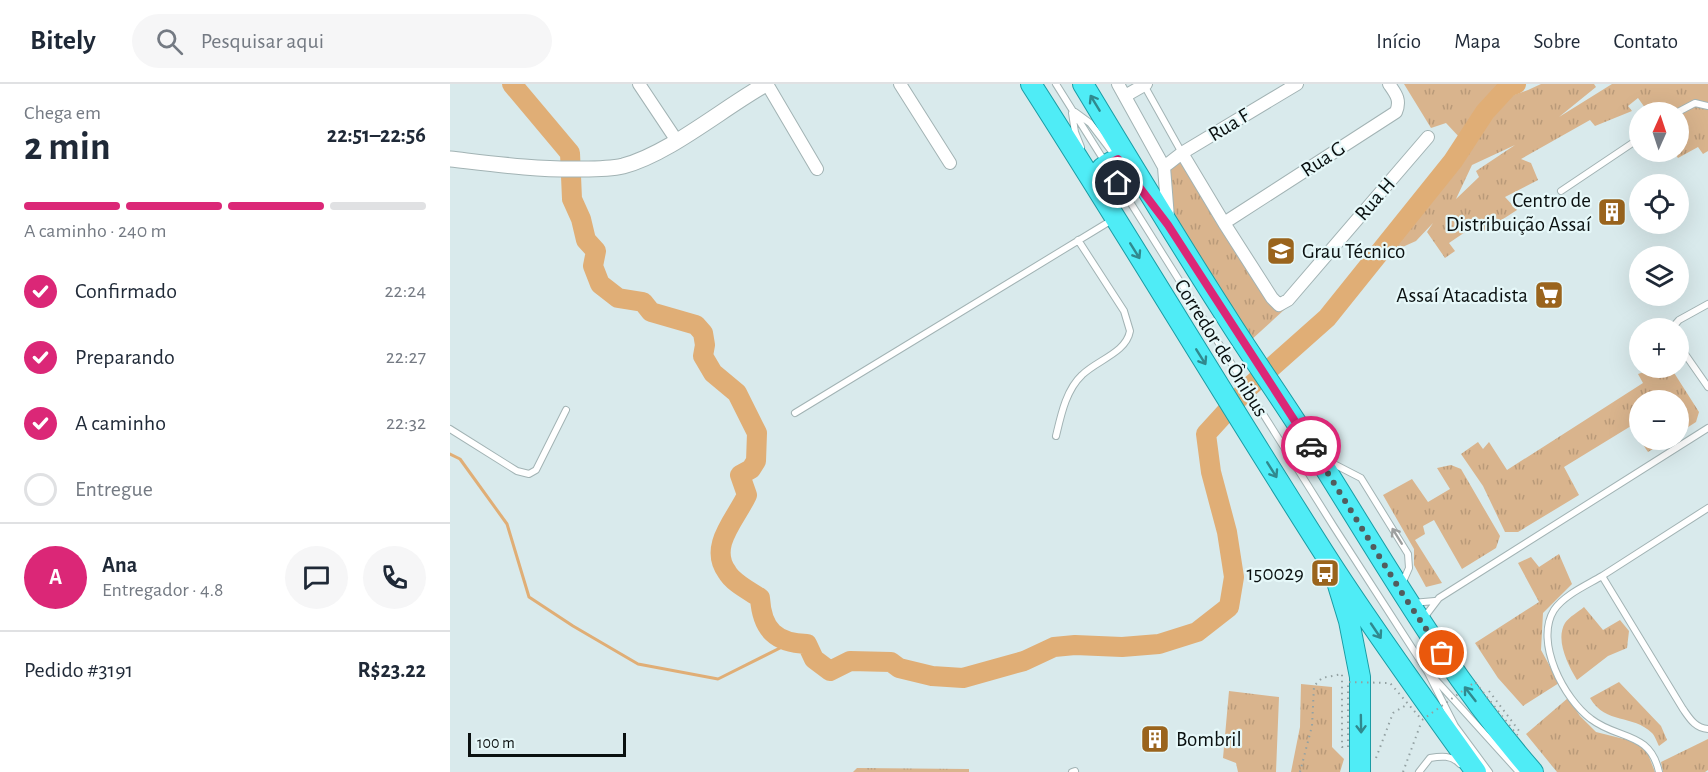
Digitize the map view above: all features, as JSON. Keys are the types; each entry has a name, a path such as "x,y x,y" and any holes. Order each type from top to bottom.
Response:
{"highway":[{"path":"1031,84 1332,565 1404,672 1476,772"},
{"path":"1083,84 1118,161 1168,225 1463,685 1533,772"},
{"path":"1094,182 1099,170 1118,161"},
{"path":"1332,565 1349,621 1360,677 1367,767"}],"street":[{"path":"639,84 677,141"},
{"path":"450,159 547,170 624,166 677,141 766,84 817,169"},
{"path":"900,84 950,163"},
{"path":"1145,84 1121,88 1164,167 1168,225"},
{"name":"Rua F","path":"1164,167 1182,153 1297,84"},
{"name":"Rua G","path":"1224,223 1396,112 1399,98 1389,84"},
{"name":"Rua H","path":"1224,223 1272,298 1279,305 1288,300 1428,137"},
{"path":"1182,153 1224,223"}],"lane":[{"name":"Corredor de Ônibus","path":"1056,84 1072,110 1118,161 1334,527 1427,671 1455,726 1489,772"},
{"path":"1145,84 1182,153"},
{"path":"1689,106 1695,103 1708,106"},
{"path":"1072,110 1075,132 1094,182"},
{"path":"1072,110 1090,123 1118,161"},
{"path":"1561,191 1629,145"},
{"path":"795,413 1115,219"},
{"path":"1056,436 1064,403 1081,375 1124,345 1129,338 1130,331 1124,311 1078,240"},
{"path":"1683,318 1708,304"},
{"path":"1689,360 1708,387"},
{"path":"450,429 517,471 529,474 536,470 566,410"},
{"path":"1421,622 1436,601 1708,428"},
{"path":"1659,772 1649,749 1637,739 1606,729 1590,719 1574,701 1553,665 1547,648 1550,618 1556,608 1570,596 1708,508"},
{"path":"1602,576 1683,709 1694,724 1708,729"},
{"path":"1405,597 1436,601"},
{"name":"Corredor de Ônibus","path":"1427,671 1519,772"},
{"path":"1419,772 1430,758 1443,756 1457,760 1469,772"}],"path":[{"path":"1300,772 1312,726 1314,686 1322,678 1342,674 1342,747 1348,747 1348,682 1390,683 1422,720"},
{"path":"1403,772 1422,720 1475,682 1518,736"},
{"path":"1367,767 1393,713 1408,704"}],"green space":[{"path":"1404,84 1515,84 1508,87 1461,139 1446,123 1431,128"},
{"path":"1541,84 1594,84 1596,87 1559,117 1612,84 1708,84 1708,151 1703,154 1698,147 1689,152 1689,102 1641,102 1638,98 1629,102 1629,112 1595,126 1590,120 1521,159 1531,163 1538,180 1505,197 1517,210 1483,232 1477,224 1449,243 1455,251 1445,258 1427,232 1433,223 1416,241 1398,249 1398,236 1508,97","holes":["1515,145 1476,171 1479,177 1456,199 1472,165"]},
{"path":"1187,152 1285,309 1250,341 1174,220 1165,167"},
{"path":"1640,378 1677,378 1685,390 1632,390 1643,383"},
{"path":"1629,392 1629,427 1564,467 1579,495 1518,532 1505,532 1483,486 1461,454 1478,442 1483,449 1489,442 1507,470"},
{"path":"1689,396 1699,412 1696,422 1689,427"},
{"path":"1451,465 1461,469 1500,536 1496,548 1462,569 1434,520 1423,526 1425,534 1415,540 1442,583 1426,587 1414,565 1414,549 1383,495 1412,479 1428,502 1450,489 1437,468"},
{"path":"1559,554 1572,584 1543,613 1541,650 1559,683 1523,706 1498,678 1475,643 1539,602 1518,563 1531,557 1539,567"},
{"path":"1584,607 1603,630 1620,620 1629,631 1627,648 1608,656 1577,680 1567,660 1561,637 1565,623"},
{"path":"1619,682 1661,726 1667,740 1659,746 1653,734 1645,727 1604,712 1590,698"},
{"path":"1301,684 1332,687 1332,747 1344,759 1340,772 1291,772 1300,727"},
{"path":"1229,691 1279,697 1276,772 1238,772 1236,763 1223,758"},
{"path":"1568,698 1580,716 1596,732 1628,740 1646,749 1655,772 1557,772 1526,734"},
{"path":"1708,739 1708,770 1705,772 1663,772 1661,762"},
{"path":"857,768 969,769 969,772 853,772"}],"waterway":[{"path":"512,84 570,153 572,199 581,219 586,240 596,251 593,266 600,284 618,298 643,302 651,312 696,325 703,333 705,345 703,356 713,373 737,393 757,433 756,461 751,469 740,475 747,495 726,533 721,552 722,562 730,576 760,598 764,619 773,633 787,641 807,644 814,659 830,671 850,661 891,662 899,668 932,676 963,678 1024,661 1054,647 1075,645 1122,647 1159,644 1197,632 1229,607 1234,577 1227,532 1211,472 1206,434 1247,389 1327,318 1453,161 1485,112 1508,87 1516,84"},
{"path":"450,454 460,459 507,524 529,597 638,664 718,679 790,643"}],"way so far":[{"path":"1311,446 1400,590 1442,653"}],"place":[{"name":"Centro de Distribuição Assaí","path":"1612,212"},
{"name":"Grau Técnico","path":"1281,251"},
{"name":"Assaí Atacadista","path":"1549,295"},
{"name":"150029","path":"1325,573"},
{"name":"Bombril","path":"1155,739"}],"route":[{"path":"1118,183 1106,165 1118,159 1168,225 1311,446"}]}
